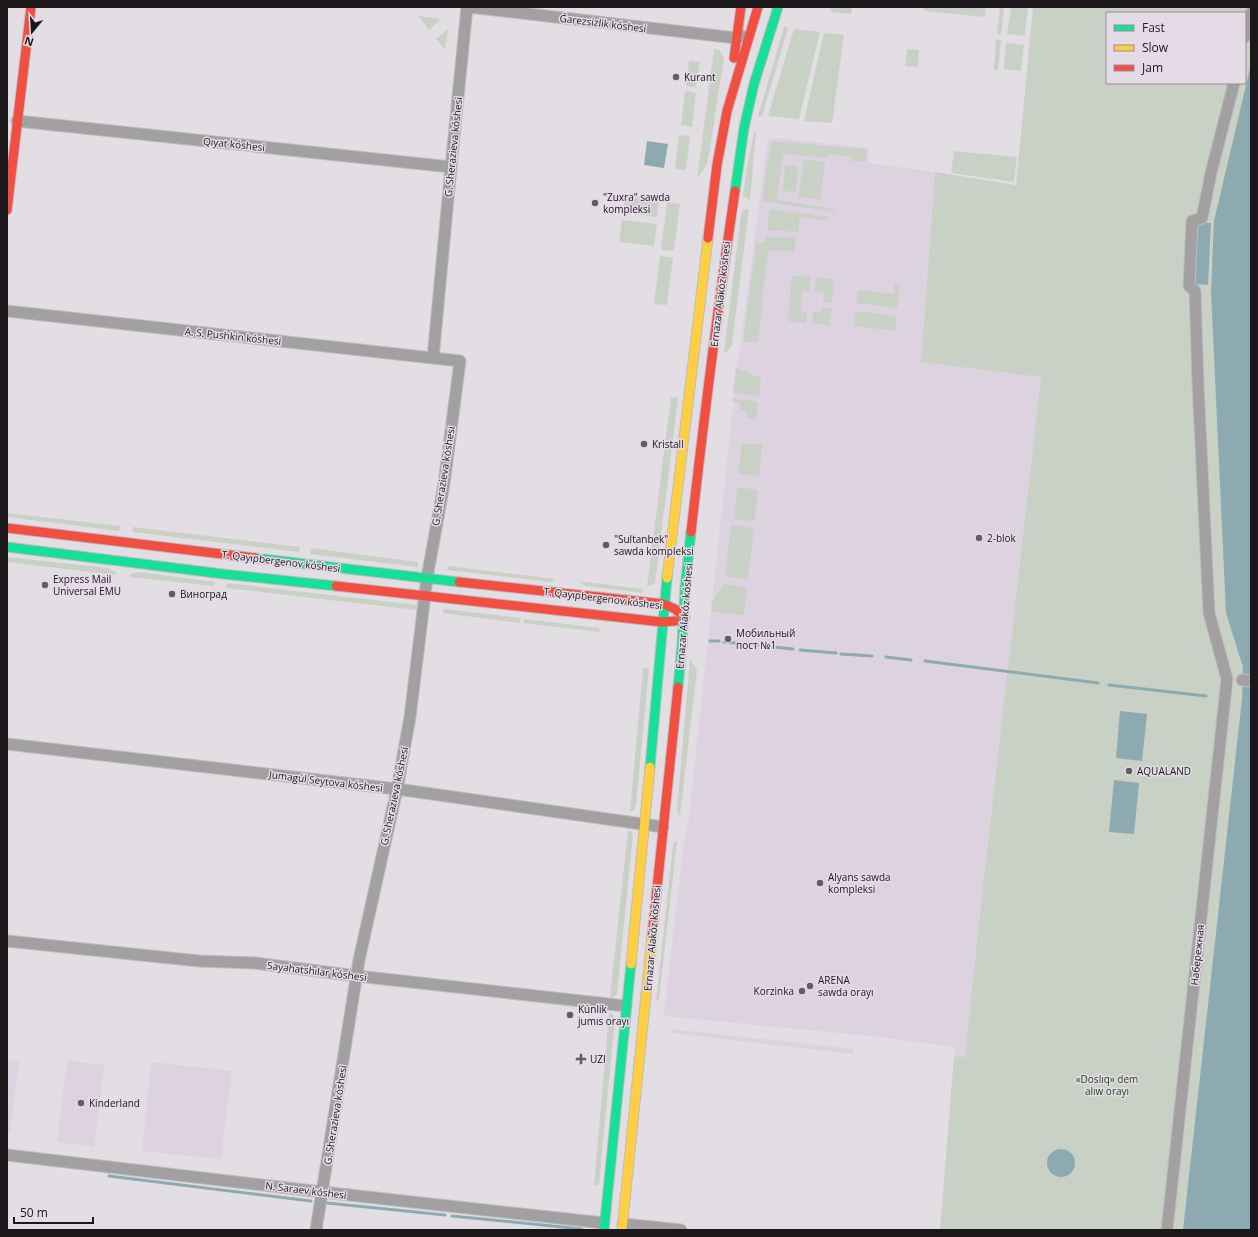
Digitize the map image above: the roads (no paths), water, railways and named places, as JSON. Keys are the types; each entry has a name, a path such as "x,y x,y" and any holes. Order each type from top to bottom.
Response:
{"main road":[{"path":"7,210 31,7"},
{"path":"727,111 741,7"},
{"name":"Ernazar Alakóz kóshesi","path":"622,1227 646,1005 662,827 685,617 685,588 710,296 717,165 727,111 758,7"},
{"name":"Ernazar Alakóz kóshesi","path":"604,1227 644,825 664,604 710,296 732,203 744,128 754,84 778,7"},
{"name":"T. Qayıpbergenov kóshesi","path":"7,528 427,578 664,604 685,617"},
{"name":"T. Qayıpbergenov kóshesi","path":"7,547 223,574 662,622 674,621 685,617"},
{"path":"636,601 642,606 643,611 641,616 637,619"}],"street":[{"name":"Ǵarezsizlik kóshesi","path":"468,7 736,38"},
{"name":"G. Sherazieva kóshesi","path":"433,358 468,7"},
{"path":"1246,33 1251,12"},
{"path":"736,38 744,35 754,21"},
{"name":"Набережная","path":"1167,1230 1227,679 1209,613 1195,291 1189,286 1192,221 1202,218 1211,172 1234,84"},
{"name":"Qıyat kóshesi","path":"17,121 451,167"},
{"name":"A. S. Pushkin kóshesi","path":"7,311 460,361"},
{"name":"G. Sherazieva kóshesi","path":"316,1230 359,960 397,789 413,698 424,597 444,484 460,361"},
{"name":"Jumagúl Seytova kóshesi","path":"7,744 397,789 662,827"},
{"name":"Sayahatshılar kóshesi","path":"7,941 199,961 255,963 626,1006"},
{"name":"N. Saraev kóshesi","path":"7,1155 604,1227"},
{"path":"622,1227 681,1230"}],"water":[{"path":"1251,64 1251,1230 1183,1230 1242,699 1243,667 1226,613 1211,292 1214,221"},
{"path":"647,141 668,144 664,168 644,165"},
{"path":"1196,222 1211,223 1208,285 1193,284"},
{"path":"1120,711 1147,714 1142,761 1116,758"},
{"path":"1114,780 1139,783 1134,834 1109,832"},
{"path":"1061,1149 1071,1153 1075,1163 1071,1173 1061,1177 1051,1173 1047,1163 1051,1153"}],"waterway":[{"path":"710,641 719,641"},
{"path":"724,642 758,645"},
{"path":"764,646 793,649"},
{"path":"800,650 836,653"},
{"path":"841,654 872,656"},
{"path":"886,657 911,660"},
{"path":"925,661 1098,683"},
{"path":"1109,685 1206,696"},
{"path":"109,1176 311,1201"},
{"path":"327,1203 445,1215"},
{"path":"452,1216 582,1229"}],"place":[{"name":"Kurant","path":"676,77"},
{"name":"\"Zuxra\" sawda kompleksi","path":"595,203"},
{"name":"Kristall","path":"644,444"},
{"name":"2-blok","path":"979,538"},
{"name":"\"Sultanbek\" sawda kompleksi","path":"606,545"},
{"name":"Express Mail Universal EMU","path":"45,585"},
{"name":"Виноград","path":"172,594"},
{"name":"Мобильный пост №1","path":"728,639"},
{"name":"AQUALAND","path":"1129,771"},
{"name":"Alyans sawda kompleksi","path":"820,883"},
{"name":"ARENA sawda orayı","path":"810,986"},
{"name":"Korzinka","path":"802,991"},
{"name":"Kúnlik jumıs orayı","path":"570,1015"},
{"name":"UZI","path":"581,1059"},
{"name":"Kinderland","path":"81,1103"}],"park label":[{"name":"«Doslıq» dem alıw orayı","path":"1107,1084"}]}
